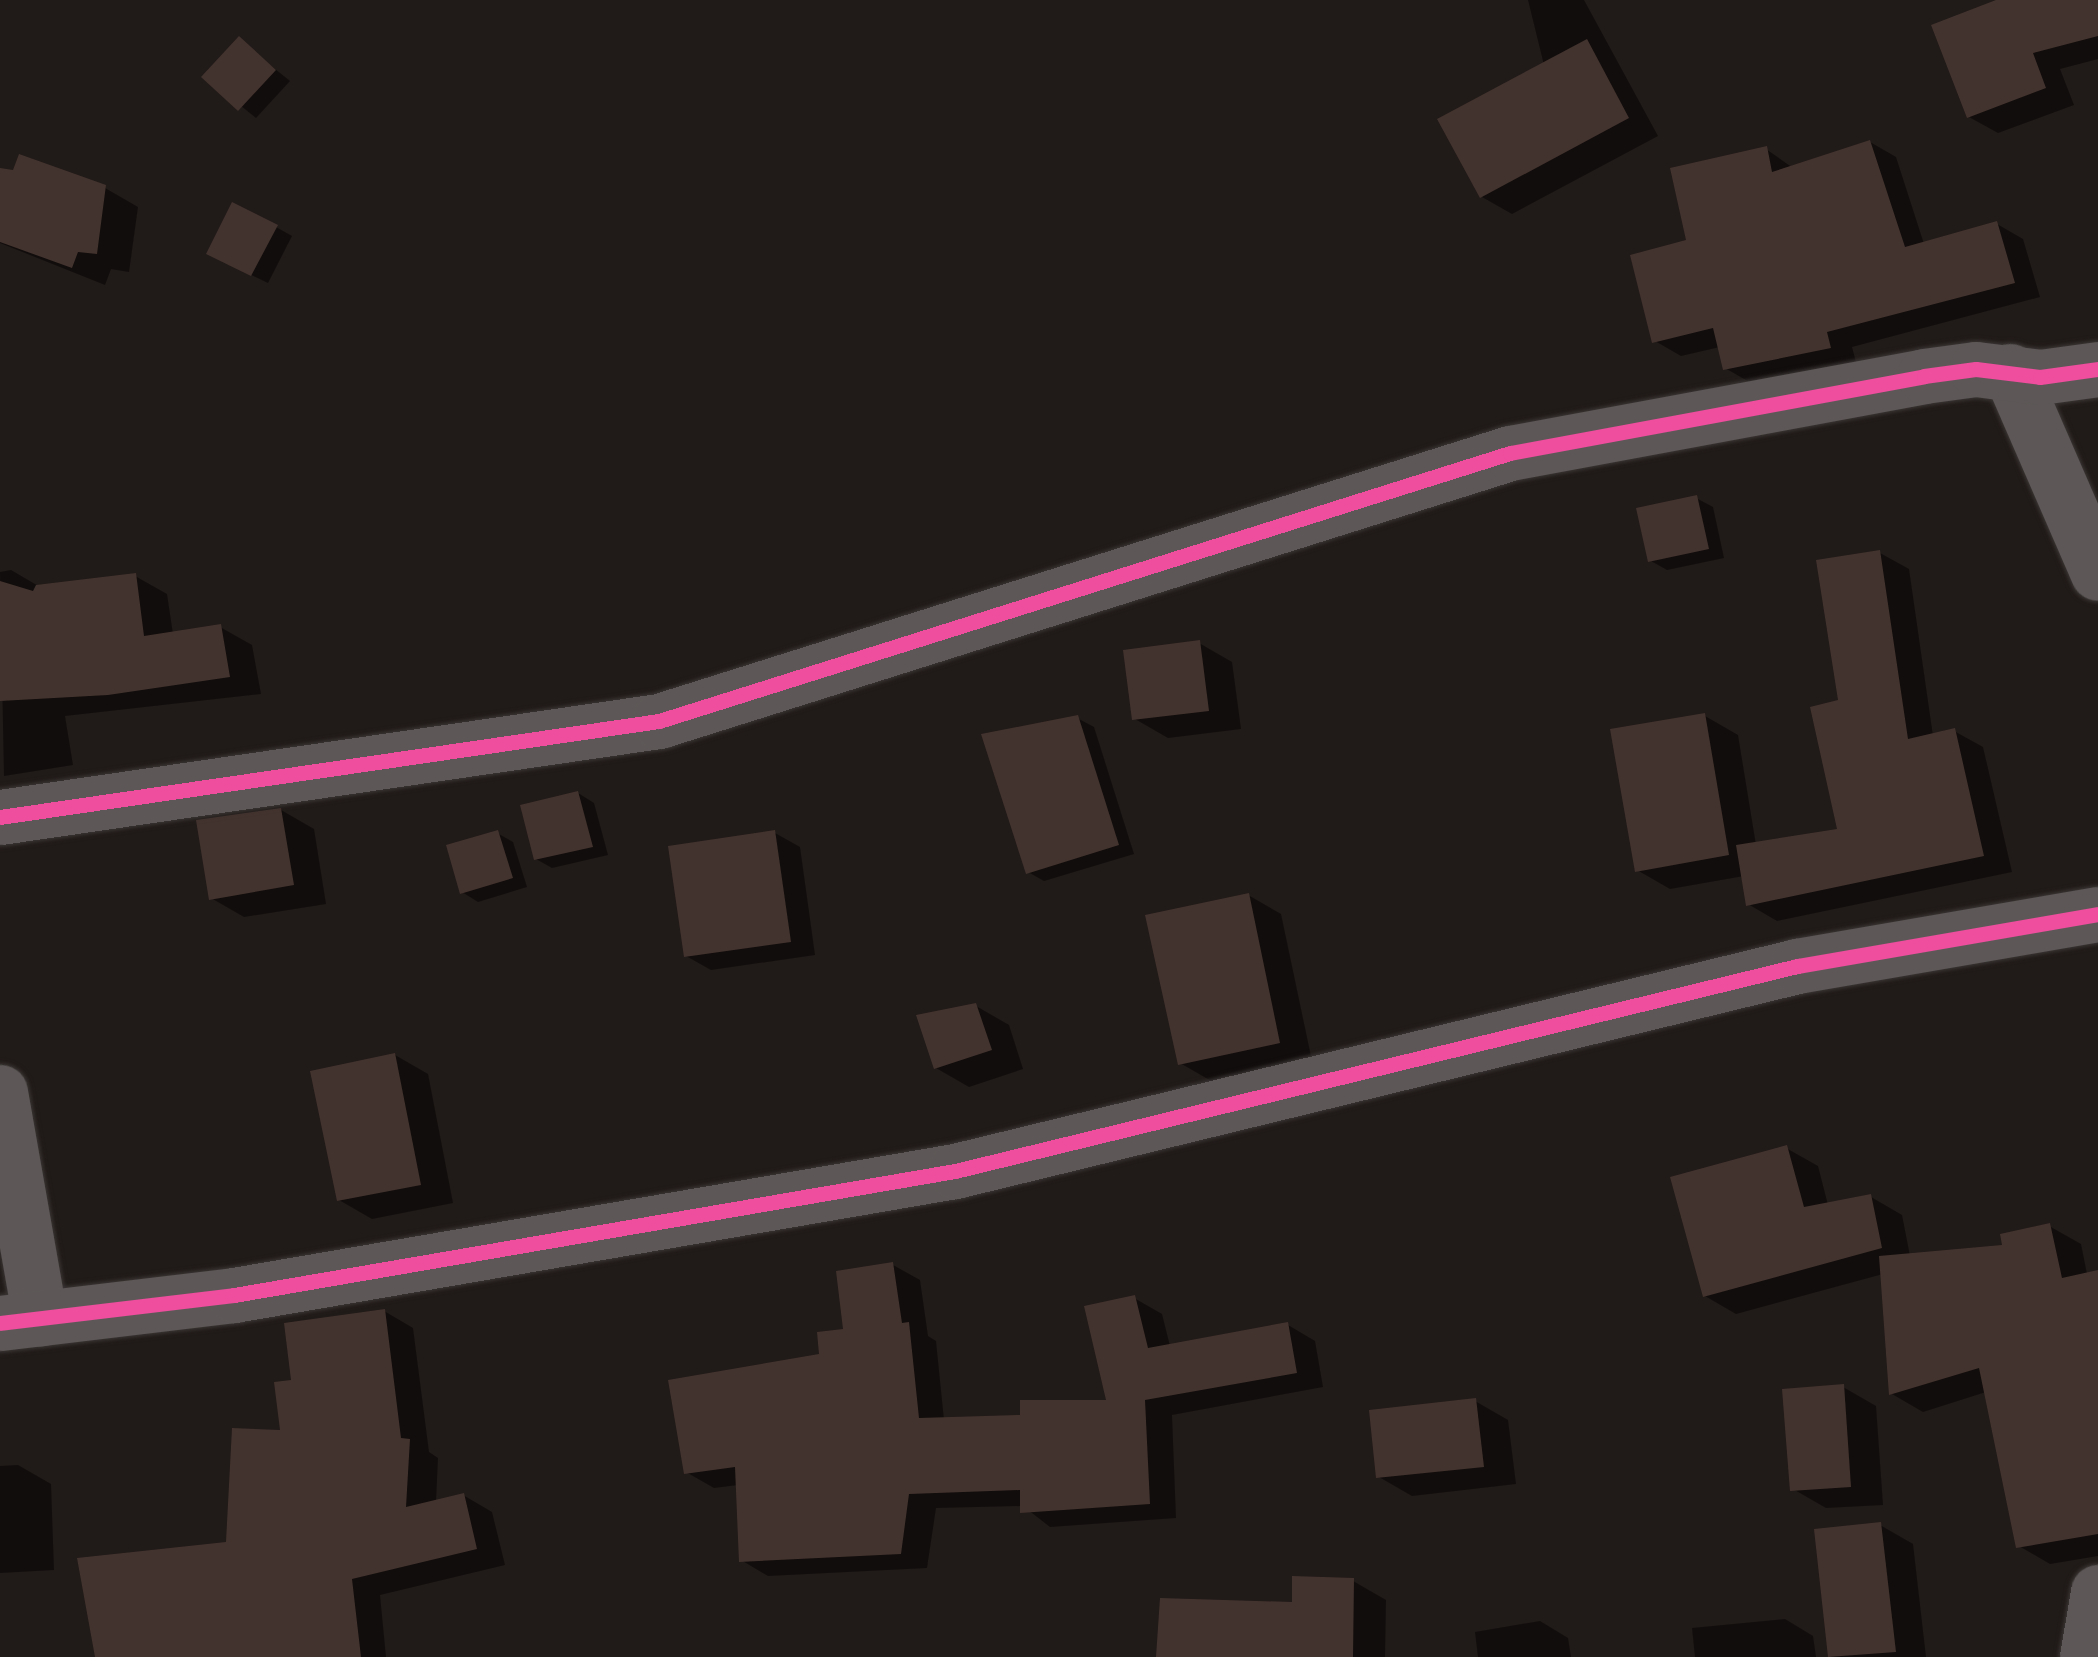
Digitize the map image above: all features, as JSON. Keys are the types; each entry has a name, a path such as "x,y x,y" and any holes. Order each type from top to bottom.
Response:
{"street":[{"path":"0,817 659,720 1510,453 1924,376 2010,371 2040,377 2098,370"},
{"path":"2010,371 2098,573"},
{"path":"0,1092 20,1320 234,1295 955,1171 1798,966 2098,914"},
{"path":"2088,1657 2098,1592"}],"building":[{"path":"1996,0 2098,0 2098,36 2033,53 2046,88 1967,118 1931,25"},
{"path":"239,36 276,70 238,111 201,77"},
{"path":"1587,39 1629,118 1480,198 1437,119"},
{"path":"1870,140 1905,247 1997,221 2015,283 1827,332 1831,348 1723,370 1713,328 1652,343 1630,255 1686,240 1670,168 1767,146 1772,172"},
{"path":"19,154 106,185 97,254 78,252 72,268 0,242 0,168 13,170"},
{"path":"232,202 278,225 251,276 206,254"},
{"path":"1697,495 1709,549 1648,562 1636,508"},
{"path":"1880,550 1908,739 1955,728 1984,856 1746,906 1736,845 1837,829 1810,707 1838,700 1816,560"},
{"path":"136,573 144,636 221,624 230,677 108,695 0,701 0,581 33,591 36,585"},
{"path":"1200,640 1209,711 1132,720 1123,650"},
{"path":"1705,713 1729,855 1635,872 1610,729"},
{"path":"1078,715 1119,845 1026,874 981,734"},
{"path":"578,791 593,847 534,860 520,805"},
{"path":"281,808 294,885 209,900 196,820"},
{"path":"498,830 513,878 460,894 446,845"},
{"path":"775,830 791,942 684,957 668,846"},
{"path":"1249,893 1280,1043 1178,1065 1145,915"},
{"path":"976,1003 992,1050 934,1069 916,1015"},
{"path":"395,1053 421,1185 337,1201 310,1071"},
{"path":"1787,1145 1804,1207 1871,1194 1882,1248 1703,1297 1670,1177"},
{"path":"2050,1223 2062,1278 2098,1270 2098,1534 2016,1548 1979,1368 1889,1395 1879,1256 2002,1245 2000,1234"},
{"path":"893,1262 902,1323 909,1322 919,1418 1020,1415 1020,1400 1106,1400 1084,1306 1135,1295 1148,1348 1288,1322 1297,1373 1145,1400 1150,1504 1020,1513 1020,1490 909,1494 901,1554 739,1562 735,1467 684,1474 668,1380 819,1354 817,1332 843,1329 836,1271"},
{"path":"385,1309 401,1438 410,1439 406,1507 464,1493 477,1549 352,1579 361,1657 95,1657 77,1558 226,1542 232,1428 280,1430 274,1382 291,1380 284,1323"},
{"path":"1844,1384 1851,1487 1790,1491 1782,1389"},
{"path":"1476,1398 1484,1467 1376,1478 1369,1410"},
{"path":"1881,1522 1896,1652 1828,1657 1814,1529"},
{"path":"1292,1576 1354,1578 1353,1657 1156,1657 1160,1598 1292,1602"}],"cycle path":[{"path":"0,817 659,721 1510,453 1924,376 1976,369 2040,377 2098,369"},
{"path":"0,1323 234,1295 955,1171 1797,966 2098,914"}]}
